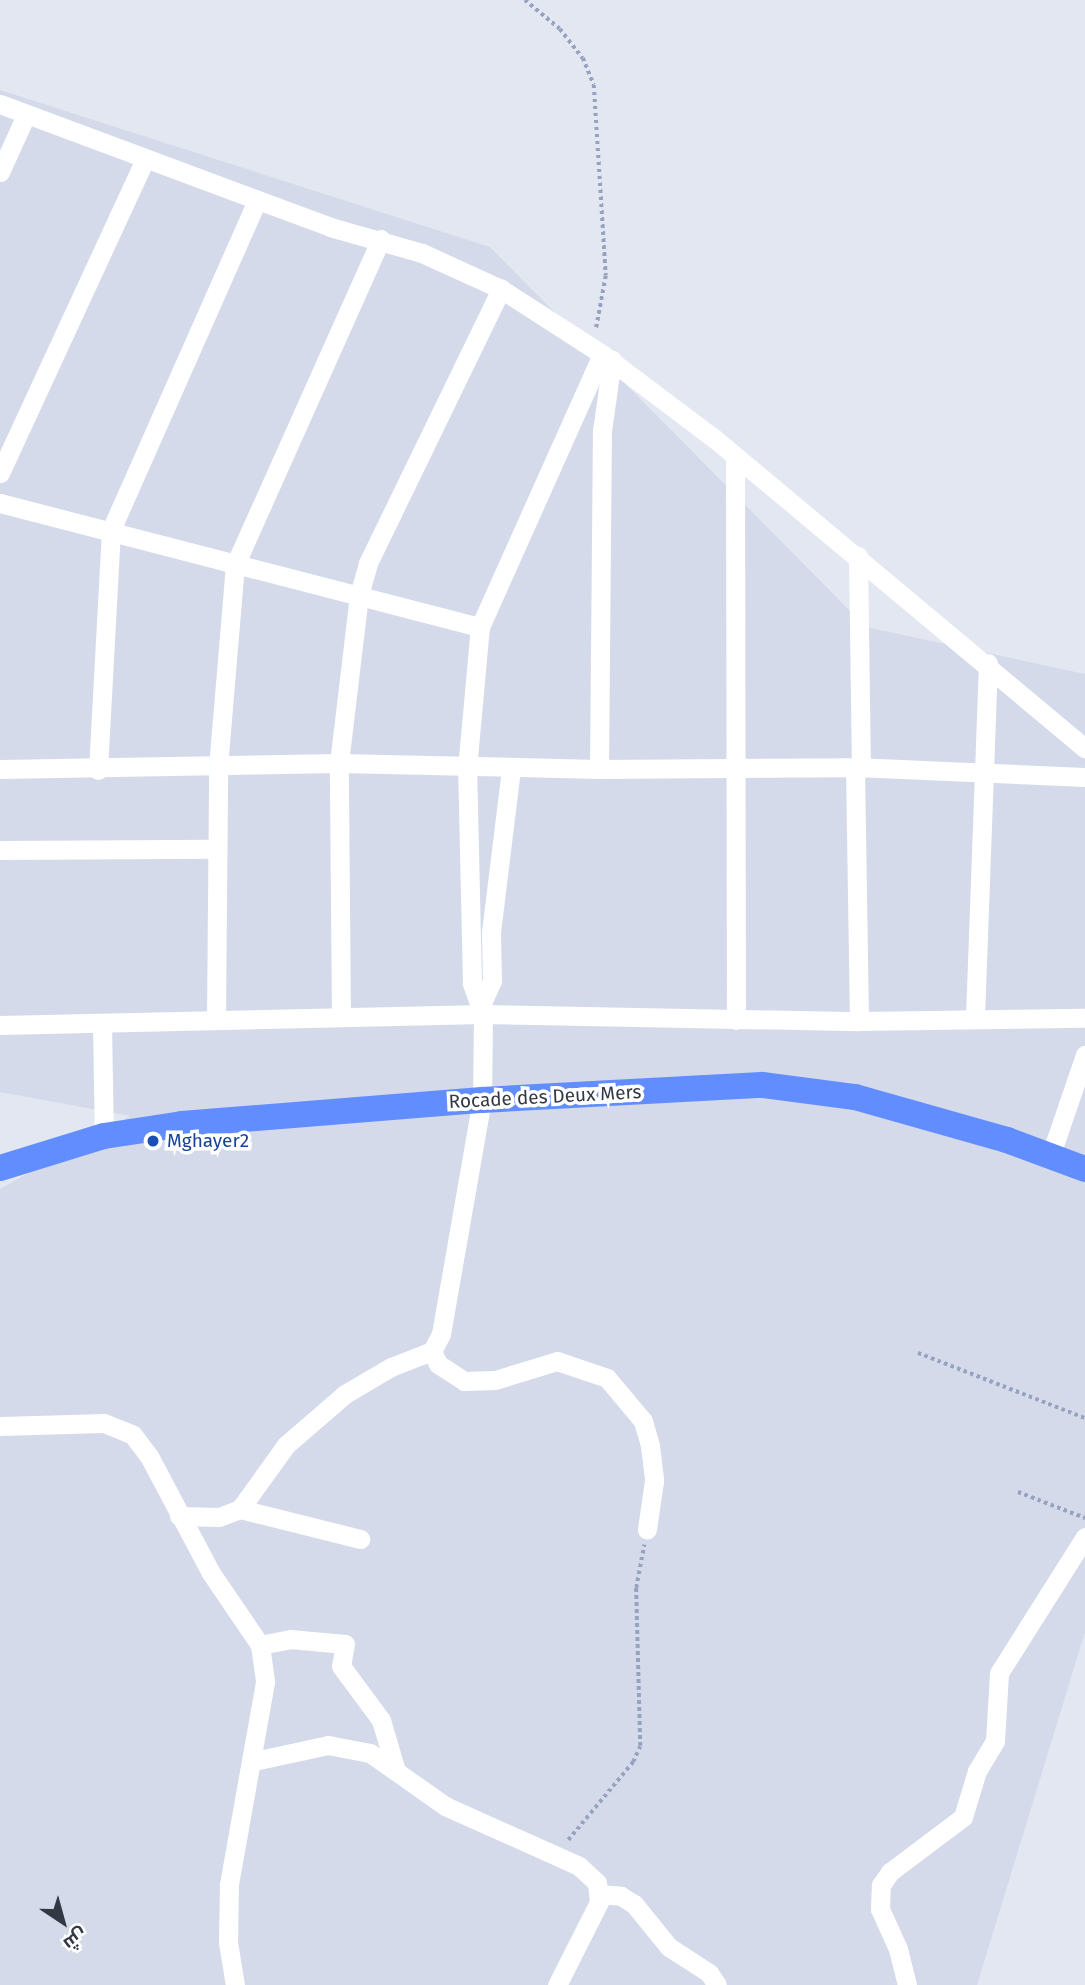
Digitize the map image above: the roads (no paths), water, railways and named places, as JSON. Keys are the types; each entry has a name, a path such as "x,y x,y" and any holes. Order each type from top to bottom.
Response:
{"highway":[{"name":"Rocade des Deux Mers","path":"0,1168 104,1136 182,1124 482,1100 762,1085 855,1097 1085,1169"}],"street":[{"path":"0,104 144,161 330,227 381,239 501,289 602,353 858,556 988,663 1085,748"},
{"path":"0,172 26,115"},
{"path":"0,473 144,161"},
{"path":"98,769 111,530 257,200"},
{"path":"216,1018 215,849 218,767 235,565 381,239"},
{"path":"341,1017 340,763 359,594 368,563 501,289"},
{"path":"483,1008 472,983 467,769 480,627 602,353"},
{"path":"599,769 602,353"},
{"path":"735,458 733,771 736,1020"},
{"path":"0,503 480,627"},
{"path":"858,556 859,1021"},
{"path":"975,1017 988,663"},
{"path":"0,769 340,763 511,770 733,771 858,767 1085,777"},
{"path":"179,1516 219,1517 240,1509 286,1445 345,1394 391,1367 432,1351 441,1334 482,1100 483,1008 492,981 491,932 511,770"},
{"path":"0,850 215,849"},
{"path":"0,1025 102,1025 216,1018 341,1017 483,1008 736,1020 1085,1018"},
{"path":"102,1025 104,1136"},
{"path":"1050,1157 1085,1055"},
{"path":"432,1351 438,1364 464,1381 495,1380 557,1361 607,1378 643,1421 650,1446 654,1481 647,1529"},
{"path":"0,1426 84,1422 119,1426 149,1456 211,1573 260,1644 265,1682 254,1761 229,1885 228,1942 235,1985"},
{"path":"240,1509 360,1539"},
{"path":"907,1985 898,1949 880,1909 881,1885 890,1872 963,1816 977,1771 995,1741 999,1673 1085,1537"},
{"path":"260,1644 290,1639 345,1644 341,1666 381,1720 396,1771"},
{"path":"254,1761 328,1745 370,1753 445,1805 556,1853 590,1875 600,1894"},
{"path":"557,1985 600,1894"},
{"path":"600,1894 621,1896 634,1904 669,1947 709,1973 717,1985"}],"place":[{"name":"Mghayer2","path":"153,1141"}]}
